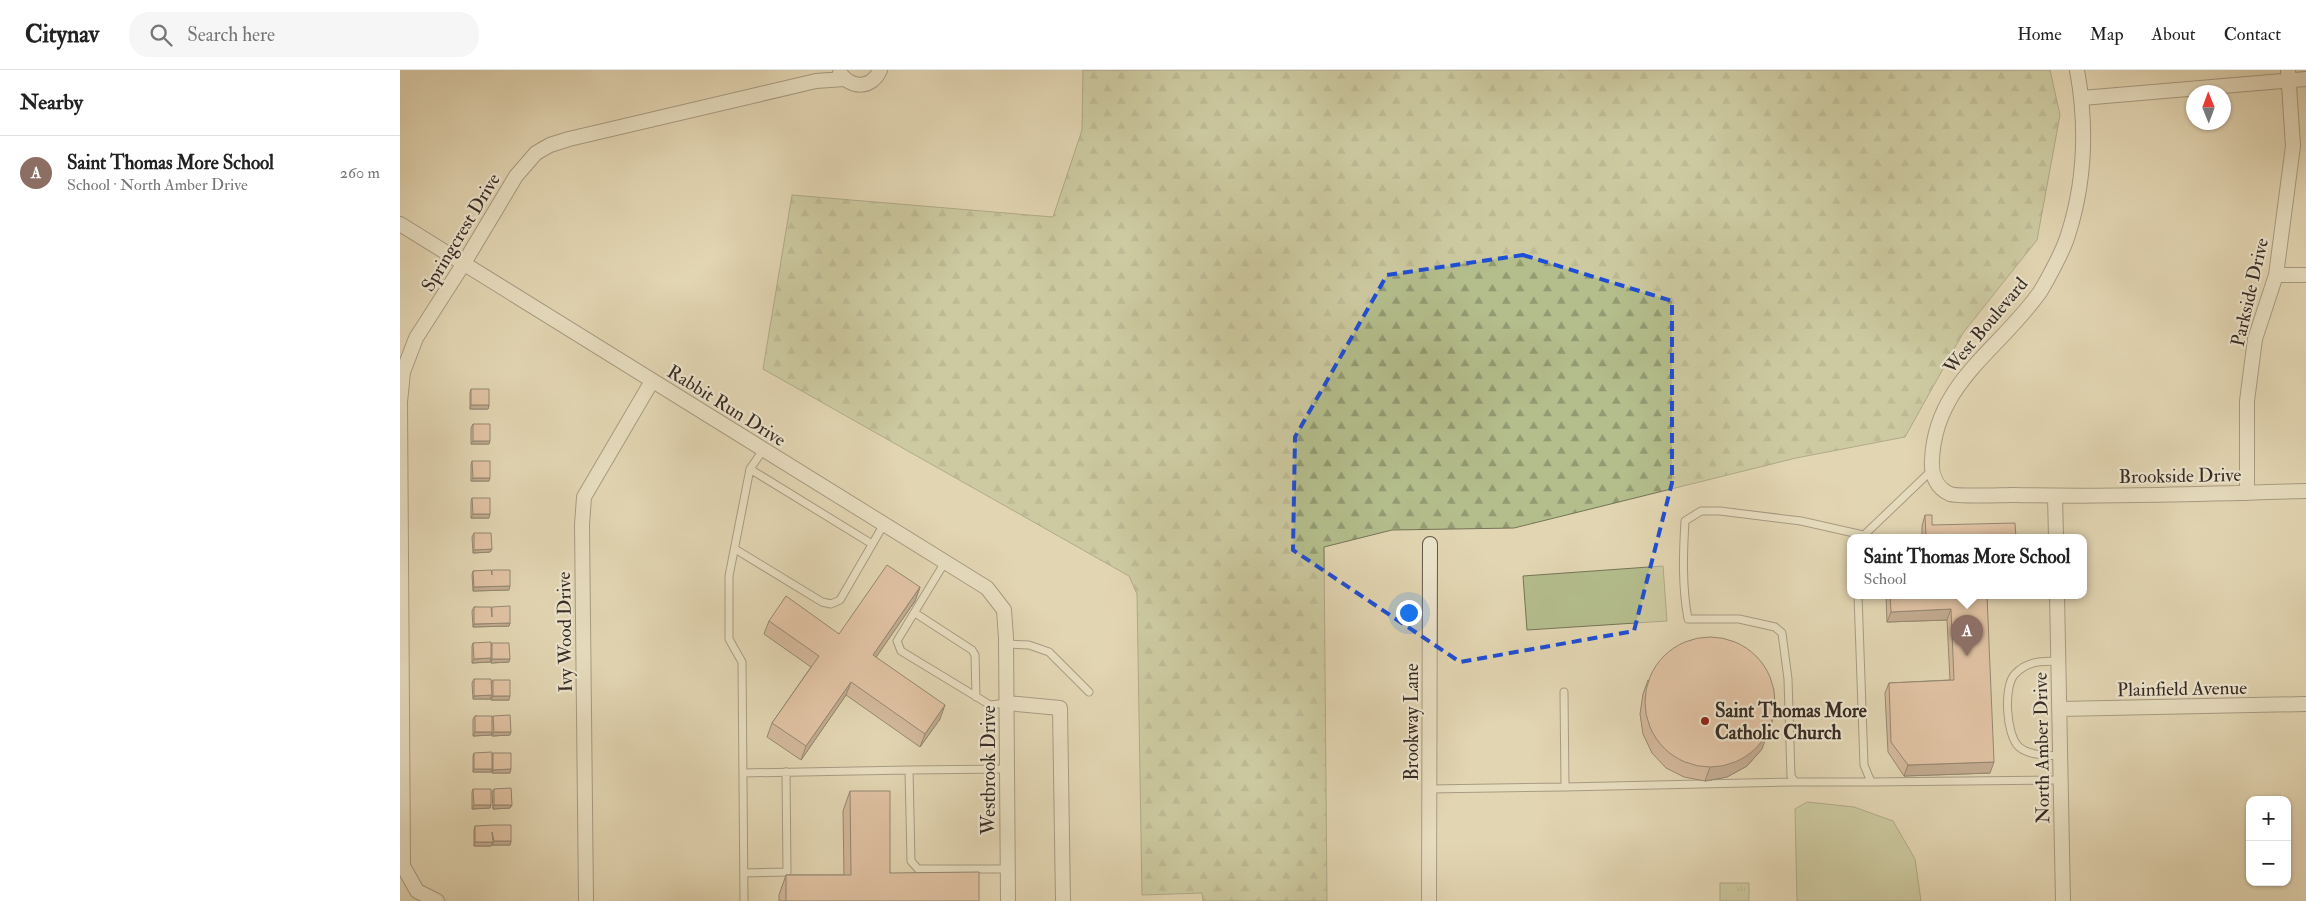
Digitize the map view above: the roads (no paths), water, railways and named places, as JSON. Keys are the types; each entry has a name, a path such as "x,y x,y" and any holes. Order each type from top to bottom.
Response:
{"street":[{"name":"Springcrest Drive","path":"437,901 417,891 403,866 400,402 403,372 416,338 516,176 536,153 550,145 841,74 854,85 867,84 876,77 880,70"},
{"name":"West Boulevard","path":"1931,471 1936,426 1946,401 2040,291 2068,236 2084,161 2082,98 2077,70"},
{"path":"2082,98 2289,75 2306,79"},
{"name":"Parkside Drive","path":"2248,493 2247,401 2255,340 2276,275 2293,146 2289,75"},
{"name":"Rabbit Run Drive","path":"400,224 987,588 1004,610 1006,641"},
{"path":"2276,275 2306,275"},
{"name":"Ivy Wood Drive","path":"586,901 582,525 584,497 652,381"},
{"path":"1931,471 1936,483 1950,494 2055,496 2056,534"},
{"name":"Brookside Drive","path":"2055,496 2306,491"},
{"name":"Brookway Lane","path":"1429,901 1430,544"},
{"name":"North Amber Drive","path":"2057,599 2063,901"},
{"name":"Westbrook Drive","path":"1006,641 1008,901"},
{"path":"1007,703 1060,708 1063,901"},
{"name":"Plainfield Avenue","path":"2059,708 2306,704"}],"lane":[{"path":"744,901 742,662 729,639 729,576 750,469 763,450"},
{"path":"750,469 872,544"},
{"path":"1864,534 1931,471"},
{"path":"1795,782 1791,776 1788,679 1782,634 1775,627 1739,618 1688,620 1684,584 1686,521 1701,511 1720,510 1801,521 1854,534"},
{"path":"735,549 822,602 831,604 840,600 884,524"},
{"path":"945,562 898,642 900,651 990,705 1007,703"},
{"path":"1858,599 1864,765 1871,782"},
{"path":"915,613 972,650 975,655 976,697"},
{"path":"1006,641 1029,645 1049,652 1089,692"},
{"path":"2058,661 2036,661 2014,675 2009,689 2008,716 2009,727 2017,746 2040,755 2060,756"},
{"path":"1564,692 1566,787"},
{"path":"743,773 1007,769"},
{"path":"909,770 911,861 913,866 918,869 1008,869"},
{"path":"744,873 787,872 786,772"},
{"path":"1429,789 1795,782 2060,780"}],"place":[{"name":"Saint Thomas More School","path":"1967,656"},
{"name":"Saint Thomas More Catholic Church","path":"1705,721"}]}
